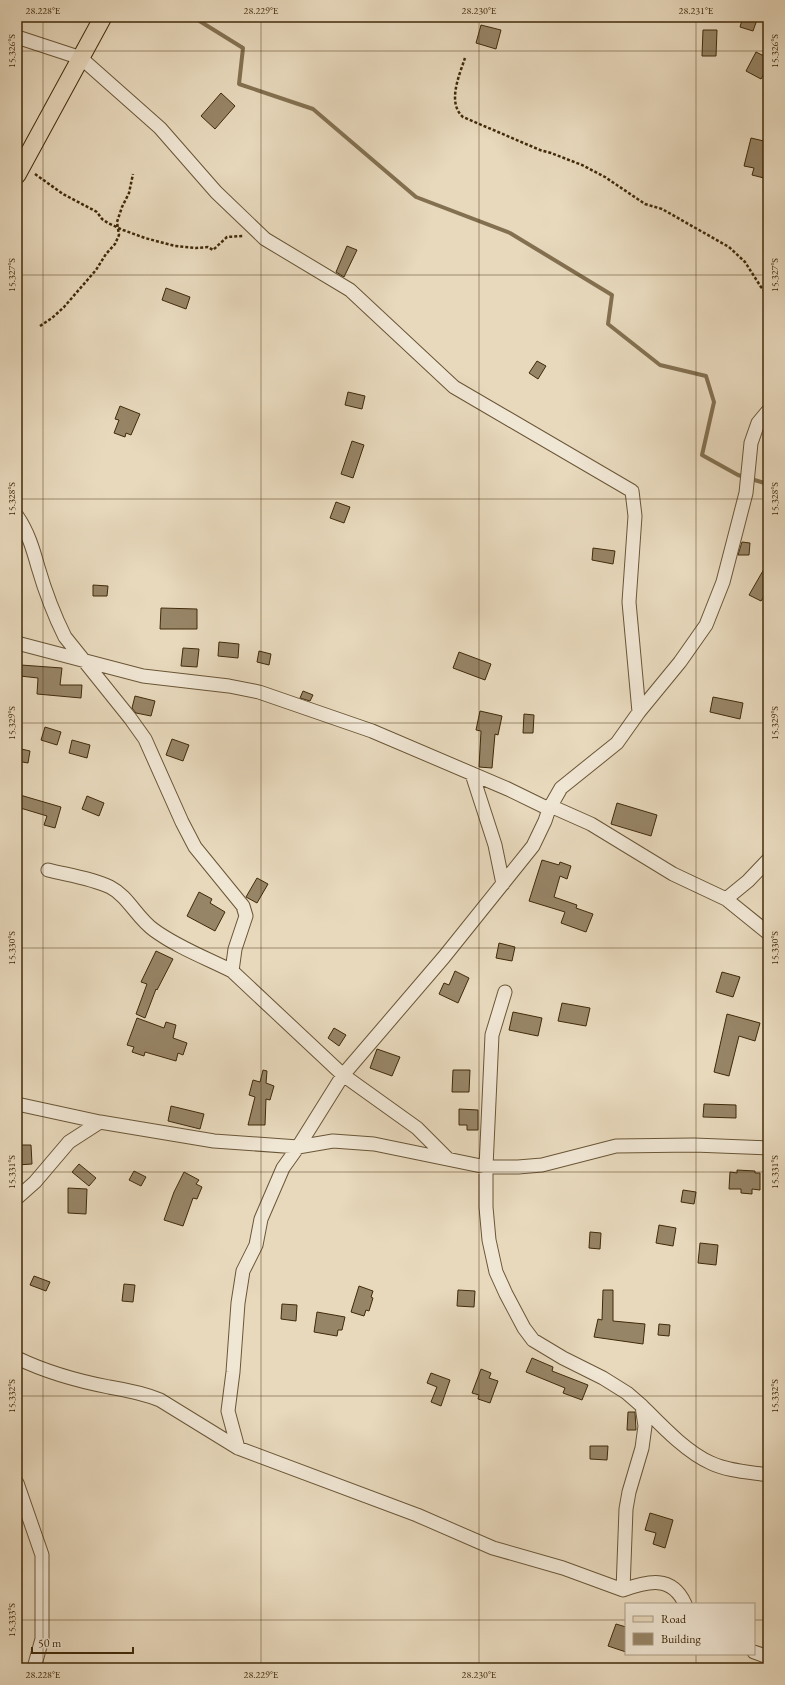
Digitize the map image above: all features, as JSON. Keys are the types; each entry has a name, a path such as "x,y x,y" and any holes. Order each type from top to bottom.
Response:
{"main road":[{"path":"20,170 102,17"}],"street":[{"path":"17,37 80,58 160,128 216,192 265,239 350,290 454,387 632,491 635,516 629,602 639,712"},
{"path":"238,1448 228,1410 243,1271 256,1246 261,1219 283,1168 298,1147 343,1075 444,957 532,846 545,821 549,809 562,788 617,743 639,712 680,662 706,625 723,582 746,491 751,443 758,423 768,411"},
{"path":"17,516 31,540 40,574 58,622 66,637 82,659 125,711 145,739 182,822 195,846 243,906 246,916 235,949 232,971"},
{"path":"17,643 142,676 229,686 258,692 372,731 508,789 549,809 554,808 591,824 673,874 726,899 768,933"},
{"path":"472,774 495,845 503,884"},
{"path":"726,899 748,881 768,860"},
{"path":"48,870 110,887 120,894 153,929 167,938 232,971 343,1075 417,1128 448,1159"},
{"path":"505,992 492,1035 486,1167 486,1207 489,1240 496,1272 524,1328 533,1340 563,1358 603,1378 627,1393 688,1449 710,1463 727,1468 768,1475"},
{"path":"17,1104 100,1122 230,1142 298,1147 333,1141 374,1144 486,1167 542,1165 616,1146 694,1145 768,1148"},
{"path":"17,1198 36,1182 68,1142 100,1122"},
{"path":"17,1358 34,1366 68,1377 146,1394 160,1400 238,1448 417,1515 493,1548 563,1568 624,1590 641,1584 662,1582 680,1594 684,1603"},
{"path":"624,1590 626,1509 629,1492 642,1448 645,1426 642,1406"},
{"path":"17,1483 42,1555 42,1639 34,1668"},
{"path":"755,1652 768,1657"}],"path":[{"path":"465,58 457,84 455,99 457,112 463,117 540,150 552,153 582,165 605,177 645,204 662,209 729,247 744,262 768,295"},
{"path":"20,170 98,212 102,219 118,228 145,238 175,246 196,248 208,247 214,250 227,237 251,236 265,239"},
{"path":"40,326 64,307 96,270 106,254 115,244 119,235 117,222 122,206 130,193 133,174"}],"building":[{"path":"743,17 758,17 753,31 740,27"},
{"path":"481,25 501,30 496,49 476,43"},
{"path":"703,30 717,30 716,56 702,56"},
{"path":"756,52 768,58 768,76 764,74 761,79 746,71"},
{"path":"221,93 235,106 215,129 201,116"},
{"path":"751,138 768,142 768,179 752,175 754,168 744,166"},
{"path":"347,246 357,250 344,277 336,272"},
{"path":"166,288 190,297 186,309 162,300"},
{"path":"537,361 546,366 538,379 529,373"},
{"path":"348,392 365,396 362,409 345,405"},
{"path":"120,406 140,414 131,435 126,433 125,437 114,433 119,420 115,419"},
{"path":"352,441 364,445 353,478 341,474"},
{"path":"336,502 350,507 344,523 330,518"},
{"path":"742,542 750,543 749,555 738,555"},
{"path":"593,548 615,551 613,564 592,560"},
{"path":"768,562 768,597 765,595 761,601 749,595"},
{"path":"93,585 108,586 107,596 93,596"},
{"path":"161,608 197,609 197,629 160,629"},
{"path":"219,642 239,644 238,658 218,656"},
{"path":"183,648 199,649 197,667 181,666"},
{"path":"259,651 271,654 269,665 257,662"},
{"path":"459,652 491,664 485,680 453,668"},
{"path":"21,665 62,668 60,685 82,685 81,698 37,694 38,678 20,676"},
{"path":"303,691 313,695 310,701 300,698"},
{"path":"135,696 155,701 151,716 136,713 132,708"},
{"path":"713,697 743,703 740,719 710,712"},
{"path":"480,711 502,716 498,735 495,734 492,768 479,767 481,731 476,730"},
{"path":"524,714 534,715 533,733 523,733"},
{"path":"45,727 61,732 57,745 41,740"},
{"path":"172,739 189,745 183,761 166,755"},
{"path":"72,740 90,745 87,758 69,753"},
{"path":"17,748 30,751 28,763 17,761"},
{"path":"20,795 61,807 55,828 44,825 47,816 17,807"},
{"path":"87,796 104,803 99,816 82,809"},
{"path":"617,803 657,815 651,836 611,824"},
{"path":"542,860 559,865 560,862 571,866 567,879 560,876 554,897 577,905 576,908 593,914 586,932 561,923 565,912 529,901"},
{"path":"257,878 268,884 257,903 246,897"},
{"path":"199,892 212,899 210,903 225,912 215,931 187,916"},
{"path":"499,943 515,947 512,961 496,958"},
{"path":"156,951 173,959 157,990 156,989 145,1018 136,1014 147,984 141,982"},
{"path":"455,971 469,978 458,1003 439,994 444,983 449,985"},
{"path":"722,972 740,977 733,997 716,992"},
{"path":"562,1003 590,1008 586,1026 558,1021"},
{"path":"513,1012 542,1018 538,1036 509,1030"},
{"path":"727,1014 760,1023 755,1041 739,1036 729,1076 714,1072"},
{"path":"137,1018 164,1028 166,1022 176,1025 173,1038 187,1043 183,1055 178,1053 176,1061 145,1052 144,1056 132,1052 134,1047 127,1045"},
{"path":"334,1028 346,1035 339,1046 328,1038"},
{"path":"377,1049 400,1057 392,1076 370,1068"},
{"path":"263,1070 267,1071 266,1083 274,1086 270,1100 266,1099 265,1125 248,1125 255,1097 249,1095 253,1080 260,1082"},
{"path":"453,1070 470,1070 469,1092 452,1092"},
{"path":"704,1104 736,1105 736,1118 703,1117"},
{"path":"171,1106 204,1114 200,1129 168,1121"},
{"path":"459,1109 478,1110 478,1130 467,1130 467,1125 459,1125"},
{"path":"17,1145 31,1145 32,1164 17,1165"},
{"path":"79,1164 96,1178 89,1186 72,1172"},
{"path":"737,1170 755,1171 755,1173 760,1173 760,1190 752,1189 752,1194 741,1193 741,1189 729,1189 730,1172 737,1173"},
{"path":"134,1171 146,1177 141,1186 129,1180"},
{"path":"184,1172 199,1180 196,1184 202,1187 197,1199 193,1198 183,1226 164,1220 174,1192"},
{"path":"68,1188 87,1189 86,1214 68,1213"},
{"path":"683,1190 696,1192 694,1204 681,1202"},
{"path":"659,1225 676,1228 673,1246 656,1243"},
{"path":"590,1232 601,1233 600,1249 589,1248"},
{"path":"700,1243 718,1245 716,1265 698,1263"},
{"path":"34,1276 50,1282 46,1291 30,1285"},
{"path":"124,1284 135,1285 133,1302 122,1301"},
{"path":"359,1286 373,1291 371,1297 373,1298 369,1311 366,1310 364,1316 351,1312"},
{"path":"458,1290 475,1291 474,1307 457,1306"},
{"path":"603,1290 613,1290 613,1321 645,1324 643,1344 594,1337 598,1319 602,1320"},
{"path":"282,1304 297,1305 296,1321 281,1319"},
{"path":"317,1312 345,1317 342,1330 338,1330 337,1336 314,1332"},
{"path":"659,1324 670,1325 669,1336 658,1335"},
{"path":"532,1358 553,1367 552,1371 588,1385 582,1400 563,1393 565,1388 526,1372"},
{"path":"481,1369 491,1373 489,1378 498,1381 490,1403 478,1399 479,1395 472,1393"},
{"path":"431,1373 450,1380 441,1406 431,1402 437,1387 427,1383"},
{"path":"628,1412 635,1412 636,1430 627,1430"},
{"path":"590,1446 608,1446 607,1460 590,1459"},
{"path":"650,1513 673,1520 665,1548 653,1544 656,1533 645,1530"},
{"path":"616,1624 625,1627 625,1652 608,1646"}],"waterway":[{"path":"193,17 243,48 239,84 313,109 416,197 510,233 612,295 608,324 660,365 706,376 714,402 702,455 738,475 768,484"}]}
